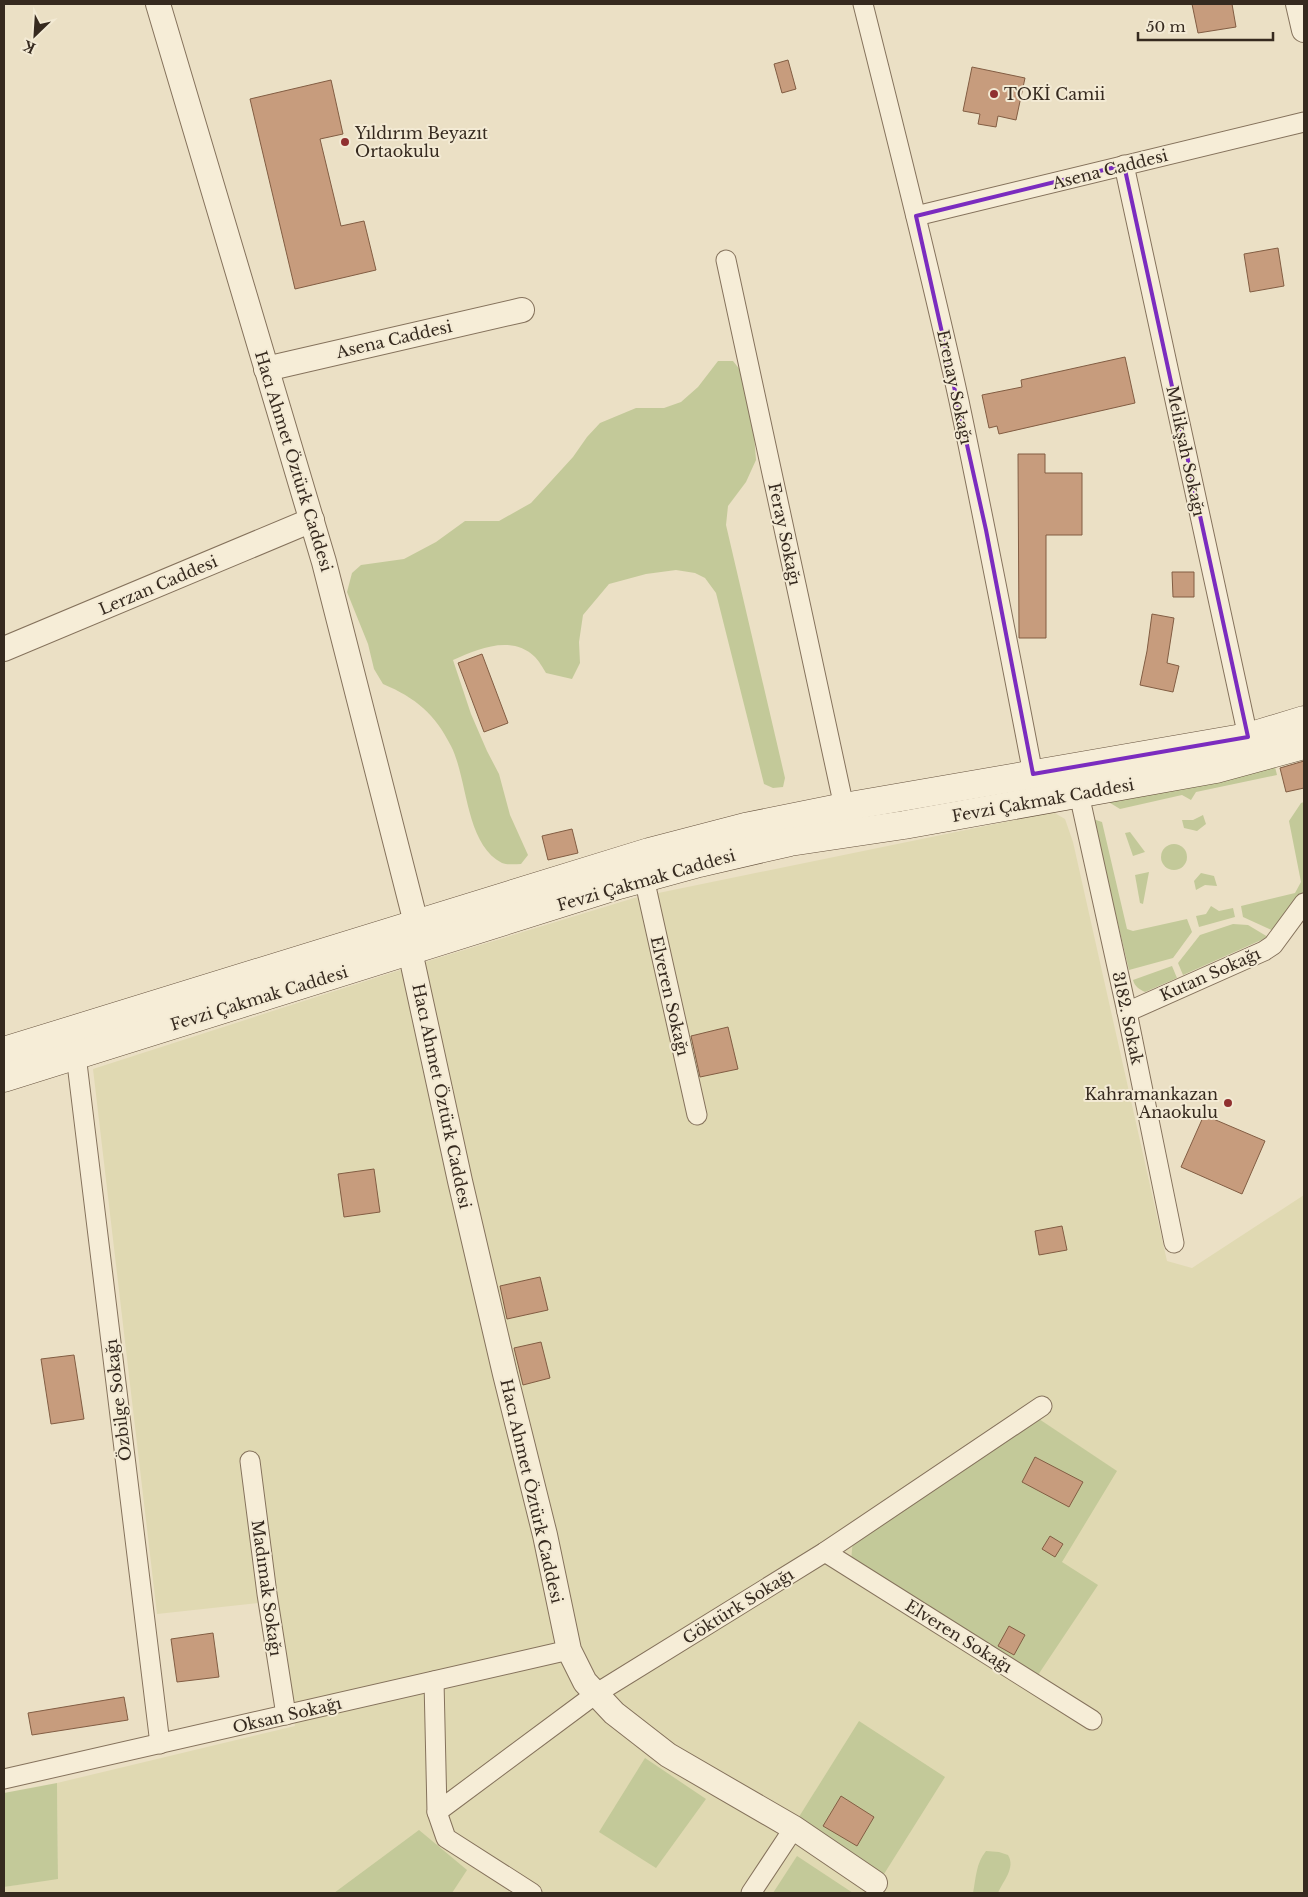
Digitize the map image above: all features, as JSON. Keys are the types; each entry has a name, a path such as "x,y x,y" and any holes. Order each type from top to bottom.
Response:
{"main road":[{"name":"Fevzi Çakmak Caddesi","path":"4,1051 649,852 745,827 844,807 1248,737 1304,720"},
{"name":"Fevzi Çakmak Caddesi","path":"4,1078 644,878 699,863 790,842 904,825 1216,769 1304,745"}],"street":[{"name":"Hacı Ahmet Öztürk Caddesi","path":"158,4 312,520 416,923"},
{"name":"Erenay Sokağı","path":"863,4 916,216 986,530 1033,774"},
{"path":"1298,4 1304,30"},
{"name":"Asena Caddesi","path":"916,216 1304,122"},
{"name":"Melikşah Sokağı","path":"1124,165 1248,737"},
{"name":"Feray Sokağı","path":"726,260 844,807"},
{"name":"Asena Caddesi","path":"266,369 522,310"},
{"name":"Lerzan Caddesi","path":"4,649 312,520"},
{"name":"3182. Sokak","path":"1079,794 1127,1012 1174,1243"},
{"name":"Elveren Sokağı","path":"644,878 696,1114"},
{"name":"Kutan Sokağı","path":"1127,1012 1264,951 1273,944 1304,903"},
{"name":"Hacı Ahmet Öztürk Caddesi","path":"410,952 504,1374 545,1535 569,1650 585,1682 614,1713 668,1755 794,1828 875,1883"},
{"name":"Özbilge Sokağı","path":"76,1055 160,1744"},
{"name":"Göktürk Sokağı","path":"437,1812 597,1693 825,1552 1042,1406"},
{"name":"Madımak Sokağı","path":"250,1461 267,1594 286,1715"},
{"name":"Elveren Sokağı","path":"825,1552 1092,1720"},
{"name":"Oksan Sokağı","path":"4,1779 569,1650"},
{"path":"434,1681 437,1812 446,1838 532,1893"},
{"path":"751,1893 794,1828"}],"highlighted area":[{"path":"1124,165 1248,737 1033,774 986,530 916,216"}],"shaded area":[{"path":"1053,812 1065,819 1073,842 1167,1261 1192,1268 1304,1195 1304,1893 4,1893 4,1887 58,1878 57,1783 295,1726 277,1601 157,1614 93,1069 425,962 634,898"}],"green space":[{"path":"718,361 733,361 741,371 753,422 756,460 746,482 728,506 726,525 785,778 783,787 773,788 764,784 716,593 705,578 695,573 676,570 646,574 609,584 583,615 579,642 580,663 572,679 546,673 535,657 526,650 516,646 505,645 484,648 453,660 471,714 499,774 510,815 528,855 521,864 502,863 490,854 474,826 457,760 445,735 431,716 415,701 383,684 374,669 368,644 347,592 352,573 361,565 404,559 436,542 465,521 499,521 531,503 573,457 600,423 636,408 664,408 681,402 698,387"},
{"path":"1275,767 1277,775 1196,792 1191,800 1182,795 1120,809 1107,801"},
{"path":"1304,802 1304,891 1276,932 1243,917 1241,906 1295,893 1301,882 1289,821 1301,803"},
{"path":"1203,815 1206,824 1197,831 1184,828 1182,820 1193,820"},
{"path":"1093,819 1102,822 1127,929 1133,931 1187,919 1192,932 1173,958 1129,970"},
{"path":"1130,832 1145,852 1133,856 1125,833"},
{"path":"1174,844 1183,848 1187,857 1183,866 1174,870 1165,866 1161,857 1165,848"},
{"path":"1149,872 1143,904 1140,903 1135,875"},
{"path":"1201,873 1214,876 1217,886 1205,885 1196,890 1194,881"},
{"path":"1211,906 1219,911 1233,908 1235,917 1199,927 1196,916 1206,914"},
{"path":"1233,924 1248,925 1268,937 1183,975 1178,963 1200,935"},
{"path":"1172,966 1177,978 1145,992 1138,988 1133,980"},
{"path":"1039,1419 1117,1471 1062,1562 1098,1585 1038,1675 851,1561 853,1539"},
{"path":"859,1721 945,1777 884,1874 797,1820"},
{"path":"645,1758 706,1799 656,1868 599,1832"},
{"path":"57,1783 58,1879 4,1887 4,1793"},
{"path":"419,1830 467,1870 452,1893 334,1893"},
{"path":"986,1851 1008,1855 1011,1865 1010,1870 998,1893 973,1893 978,1866"},
{"path":"797,1856 853,1893 773,1893"}],"building":[{"path":"1192,4 1232,4 1236,27 1198,33"},
{"path":"788,60 796,89 782,93 774,64"},
{"name":"TOKİ Camii","path":"972,67 1025,78 1016,120 998,116 996,127 978,124 980,114 963,111"},
{"path":"331,80 343,134 320,139 341,226 364,221 376,270 295,289 250,99"},
{"path":"1278,248 1284,286 1250,292 1244,254"},
{"path":"1125,357 1135,403 999,434 997,426 989,428 982,395 1022,387 1021,380"},
{"path":"1018,454 1045,454 1045,473 1082,473 1082,535 1046,535 1046,638 1019,638"},
{"path":"1172,572 1194,572 1194,597 1173,597"},
{"path":"1152,614 1174,618 1167,663 1179,666 1173,692 1140,685"},
{"path":"482,654 508,723 484,732 458,663"},
{"path":"1304,761 1304,788 1286,792 1280,768"},
{"path":"572,829 578,853 548,860 542,836"},
{"path":"728,1027 738,1069 700,1077 691,1036"},
{"path":"1204,1115 1265,1141 1242,1194 1181,1167"},
{"path":"374,1169 380,1212 344,1217 338,1174"},
{"path":"1062,1226 1067,1250 1039,1255 1035,1231"},
{"path":"540,1277 548,1310 507,1319 500,1286"},
{"path":"541,1342 550,1378 523,1385 514,1348"},
{"path":"74,1355 84,1419 51,1424 41,1359"},
{"path":"1035,1457 1083,1482 1069,1507 1022,1482"},
{"path":"1050,1536 1063,1544 1055,1557 1042,1549"},
{"path":"1009,1626 1025,1635 1014,1655 998,1646"},
{"path":"213,1633 219,1677 177,1682 171,1639"},
{"path":"124,1697 128,1720 32,1735 28,1713"},
{"path":"841,1796 874,1817 857,1846 823,1826"}],"place":[{"name":"TOKİ Camii","path":"994,94"},
{"name":"Yıldırım Beyazıt Ortaokulu","path":"345,142"},
{"name":"Kahramankazan Anaokulu","path":"1228,1103"}]}
